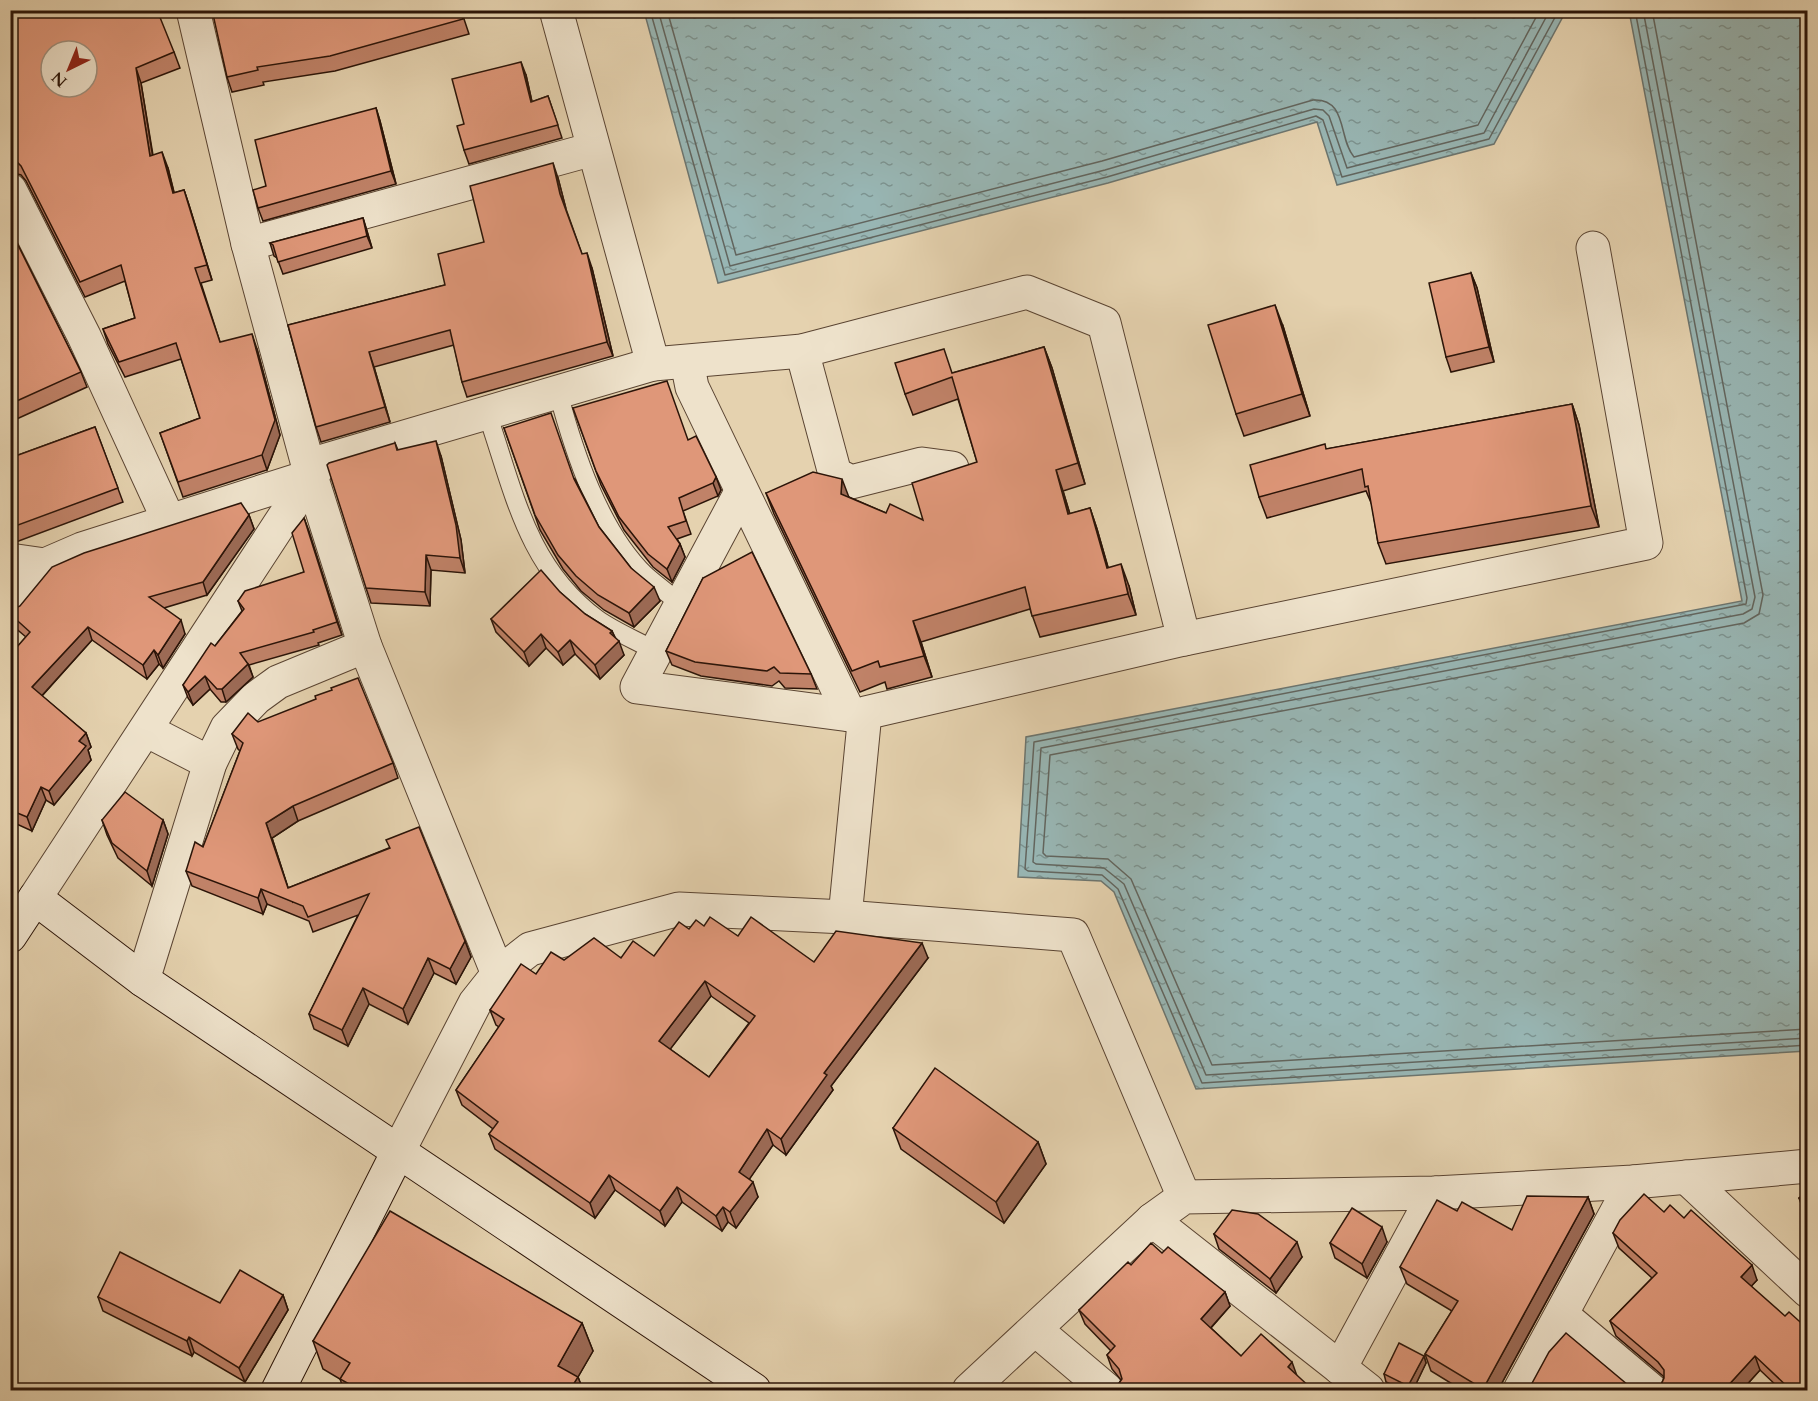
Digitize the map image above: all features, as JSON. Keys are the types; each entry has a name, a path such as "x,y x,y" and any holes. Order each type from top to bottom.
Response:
{"street":[{"path":"194,10 248,244 311,476 365,646 498,974"},
{"path":"556,10 653,364"},
{"path":"248,244 593,148"},
{"path":"10,190 21,234 84,336 169,521"},
{"path":"741,492 637,687 857,716 1184,639 1646,543 1593,248"},
{"path":"10,936 323,461 653,364 802,351 1027,292 1104,323 1184,639"},
{"path":"802,351 834,474 851,482 922,464 951,468"},
{"path":"687,362 692,387 741,492 857,716 845,917"},
{"path":"10,608 45,565 82,549 311,476"},
{"path":"10,560 45,565"},
{"path":"143,980 210,763 227,728 256,698 278,682 365,646"},
{"path":"146,729 210,763"},
{"path":"34,898 143,980 754,1390"},
{"path":"278,1390 475,1003 498,974 530,949 679,909 845,917 1073,934 1184,1197"},
{"path":"969,1390 1152,1220 1184,1197 1435,1193 1633,1182 1808,1166"},
{"path":"1686,1177 1804,1284"},
{"path":"1520,1390 1633,1182"},
{"path":"1340,1368 1435,1193"},
{"path":"1152,1220 1368,1390"},
{"path":"1562,1315 1651,1390"},
{"path":"1036,1330 1107,1390"}],"lane":[{"path":"558,392 573,451 588,485 622,548 644,574 681,604"},
{"path":"487,413 525,523 539,557 552,577 570,596 599,620 657,652"}],"water":[{"path":"644,10 1566,11 1494,144 1337,185 1317,122 1108,183 718,283"},
{"path":"1629,11 1807,11 1807,1051 1196,1089 1114,892 1101,881 1018,877 1026,737 1742,601"}],"building":[{"path":"10,10 157,10 174,52 136,68 150,156 162,152 173,193 184,190 207,265 195,268 220,342 252,334 275,420 262,455 178,482 160,433 200,418 176,343 119,362 103,329 135,318 121,265 80,282 21,166 10,158"},
{"path":"212,10 302,10 302,14 314,10 461,10 463,19 330,56 257,67 258,70 227,77"},
{"path":"521,62 531,102 548,96 558,125 464,150 457,126 464,124 452,79"},
{"path":"376,108 391,171 258,208 253,190 266,186 255,140"},
{"path":"553,163 560,194 582,254 587,253 607,342 462,382 450,330 369,352 385,407 316,427 288,325 445,285 438,254 484,242 470,186"},
{"path":"363,218 367,236 278,262 273,245 270,243"},
{"path":"10,229 81,372 10,404"},
{"path":"1471,273 1489,347 1446,357 1429,283"},
{"path":"1275,305 1302,394 1236,414 1208,325"},
{"path":"1044,347 1078,463 1056,470 1068,514 1090,508 1107,568 1121,564 1128,594 1032,616 1025,587 913,621 924,656 880,667 878,661 852,671 766,493 813,472 842,479 841,494 886,513 890,504 923,520 912,483 977,462 952,377 905,394 895,363 944,349 952,373"},
{"path":"667,381 688,440 696,436 716,477 713,483 679,498 686,521 668,527 680,544 667,569 648,554 619,517 596,471 573,408"},
{"path":"1572,404 1591,506 1378,543 1368,486 1365,487 1362,469 1259,497 1250,465 1325,444 1326,449"},
{"path":"551,413 574,479 599,527 631,568 654,587 629,613 598,595 576,576 558,555 535,515 504,428"},
{"path":"95,427 118,488 10,528 10,458"},
{"path":"436,441 456,525 460,558 426,555 425,592 366,588 327,465 395,443 397,450"},
{"path":"241,503 249,515 203,582 149,597 181,620 158,655 154,650 143,665 88,627 32,687 86,733 79,741 86,746 49,791 41,787 27,817 10,810 10,655 30,632 10,614 10,611 20,606 52,567 84,553"},
{"path":"304,518 337,622 313,630 314,632 240,653 248,664 222,689 217,689 205,676 188,692 183,685 211,643 215,646 244,609 238,601 245,591 304,572 292,533"},
{"path":"752,552 811,674 780,673 774,667 767,671 695,662 666,651 703,578"},
{"path":"541,570 560,592 585,614 612,631 610,633 619,641 595,665 570,640 558,652 541,634 524,652 491,619"},
{"path":"358,678 393,763 293,806 266,823 288,888 390,848 386,840 419,827 465,941 450,969 428,958 403,1009 363,988 342,1030 309,1014 369,894 308,917 303,906 261,889 258,898 186,871 195,842 203,847 243,743 232,734 248,713 258,722 316,699 315,696 332,690 331,688"},
{"path":"125,792 163,820 147,871 112,843 102,820"},
{"path":"710,917 738,936 751,917 814,962 836,931 922,943 824,1073 827,1075 781,1139 767,1129 739,1172 753,1182 730,1212 723,1207 716,1216 677,1187 660,1211 609,1175 590,1203 489,1134 498,1122 456,1090 504,1019 490,1010 521,964 536,974 551,952 564,960 594,938 621,958 633,941 654,956 679,922 689,929 696,920 704,926","holes":["705,981 755,1016 709,1077 659,1041"]},
{"path":"935,1068 1038,1142 996,1202 893,1128"},
{"path":"1808,1191 1808,1209 1799,1198"},
{"path":"1644,1194 1664,1212 1670,1205 1684,1218 1691,1210 1752,1265 1741,1277 1785,1316 1789,1312 1808,1329 1808,1347 1801,1353 1808,1359 1808,1390 1791,1390 1755,1356 1724,1390 1656,1390 1664,1378 1664,1370 1658,1362 1610,1321 1657,1273 1613,1233 1620,1220"},
{"path":"1527,1196 1588,1197 1483,1389 1425,1354 1458,1301 1400,1267 1437,1200 1457,1211 1462,1202 1512,1230"},
{"path":"1352,1208 1382,1227 1362,1264 1330,1243"},
{"path":"1232,1210 1258,1214 1297,1242 1270,1279 1214,1234"},
{"path":"390,1211 582,1323 558,1366 578,1377 570,1390 360,1390 340,1379 350,1363 313,1341"},
{"path":"1151,1243 1162,1253 1168,1247 1225,1292 1201,1319 1241,1356 1261,1334 1292,1362 1288,1367 1313,1390 1113,1390 1122,1379 1119,1369 1107,1355 1115,1346 1079,1310 1128,1262 1131,1265"},
{"path":"120,1252 220,1303 240,1270 283,1295 239,1368 189,1337 187,1341 98,1297"},
{"path":"1566,1333 1634,1390 1525,1390 1531,1385 1549,1352"},
{"path":"1399,1343 1424,1356 1408,1386 1384,1374"},
{"path":"78,1385 89,1390 75,1390"}]}
